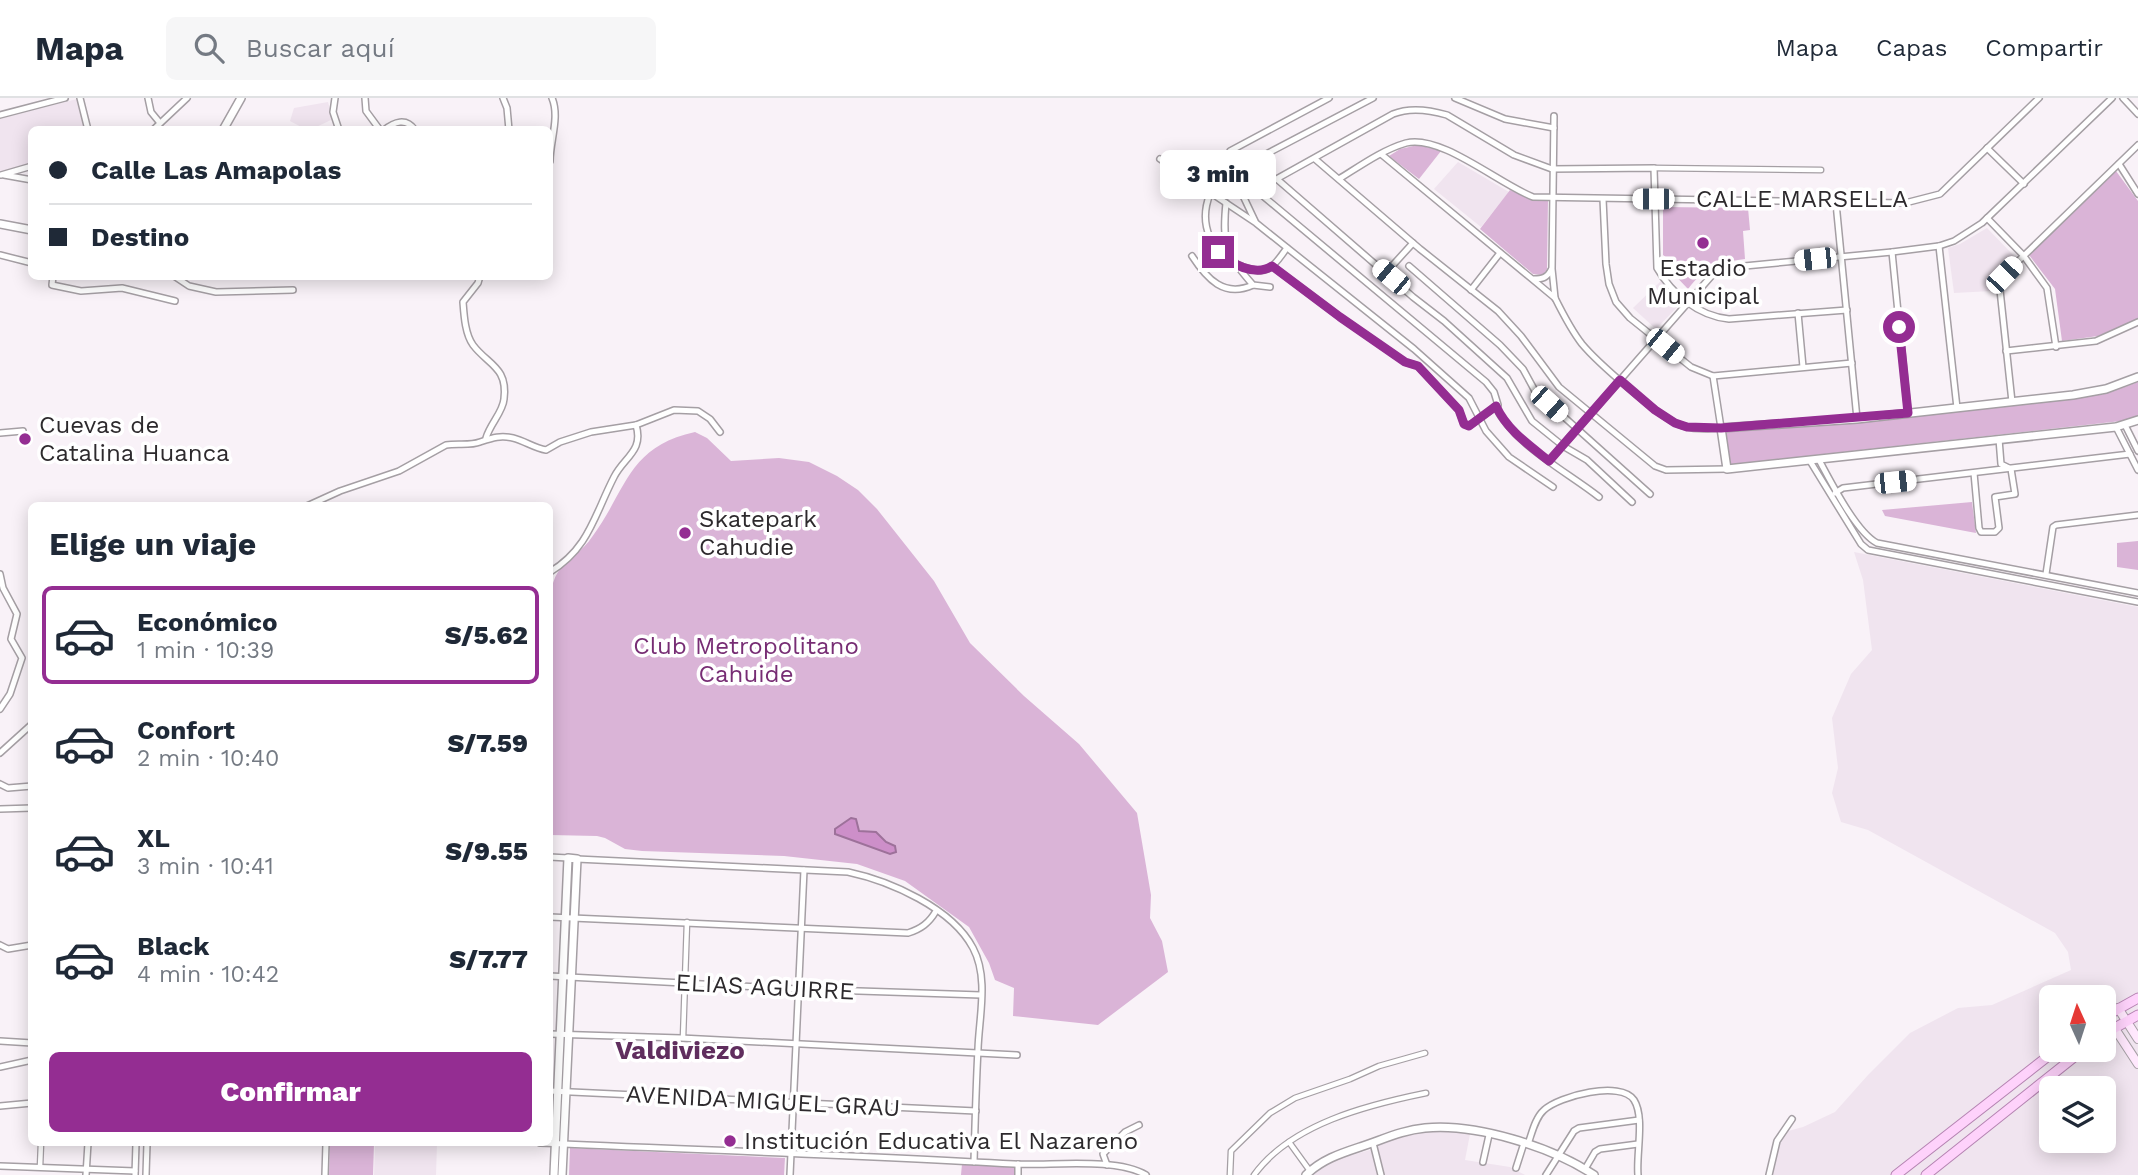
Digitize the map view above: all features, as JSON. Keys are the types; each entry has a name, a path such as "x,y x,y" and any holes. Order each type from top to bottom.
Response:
{"main road":[{"path":"2138,998 2118,1008 2138,1039"},
{"path":"2116,1027 2138,1015"},
{"path":"2116,1031 2138,1064"},
{"path":"1896,1175 2041,1062"},
{"path":"1926,1175 2068,1062"}],"street":[{"path":"0,115 65,98"},
{"path":"80,98 87,126"},
{"path":"148,98 153,116 160,123"},
{"path":"157,126 187,98"},
{"path":"335,98 333,112 338,126"},
{"path":"365,98 366,111 379,126"},
{"path":"503,98 508,126"},
{"path":"552,98 553,132"},
{"path":"1256,223 1227,162 1230,151 1329,98"},
{"path":"1232,172 1373,98"},
{"path":"1455,98 1505,119 1554,128"},
{"name":"CALLE MARSELLA","path":"1339,179 1381,154 1408,142 1419,141 1437,145 1514,190 1533,197 1905,203 1940,194 2039,98"},
{"path":"2123,98 2138,114"},
{"path":"225,126 240,99"},
{"path":"1549,461 1714,274 1734,267 1939,246 1965,235 2024,184 2107,100"},
{"path":"1244,197 1393,114 1406,110 1435,112 1447,116 1514,155 1552,169 1821,170"},
{"path":"1554,116 1552,269 1555,298"},
{"path":"388,126 403,122 413,126"},
{"path":"2012,402 2000,290 2004,275 2138,145"},
{"path":"1987,148 2024,184"},
{"path":"1381,154 1555,298 1584,346 1620,380 1675,423 1696,428 1721,428 1857,419 2073,396 2106,389 2138,377"},
{"path":"1160,159 1256,223 1428,361 1469,398 1486,431 1509,457 1553,487"},
{"path":"1314,159 1497,311 1521,336 1559,387 1655,466 1666,470 1727,469 1814,460 2116,427 2138,420"},
{"path":"2119,164 2138,194"},
{"path":"0,175 28,167"},
{"path":"1654,168 1657,268 1665,282 1688,303 1716,317 1847,310"},
{"path":"0,175 28,179"},
{"path":"1278,180 1413,297 1444,320 1507,378 1532,421 1563,446 1587,460 1632,502"},
{"path":"1257,191 1486,382 1498,403 1469,426 1464,424 1459,410 1418,366 1405,362 1272,266"},
{"path":"1210,194 1205,213 1211,243 1224,258 1234,264 1261,270 1272,266 1287,248"},
{"path":"1603,199 1609,284 1616,302 1630,318 1691,367 1713,376 1852,363"},
{"path":"1226,203 1225,246 1234,264 1253,285"},
{"path":"1836,203 1857,419"},
{"path":"1986,218 2023,255 2047,288 2056,347"},
{"path":"0,224 28,229"},
{"path":"1392,266 1413,243"},
{"path":"1939,246 1957,408"},
{"path":"1892,252 1908,413"},
{"path":"1471,289 1500,253"},
{"path":"0,255 28,262"},
{"path":"1192,256 1211,280 1228,289 1241,290 1253,285 1270,287"},
{"path":"1409,266 1500,345 1522,369 1535,391 1650,494"},
{"path":"1534,279 1542,279 1552,269"},
{"path":"53,280 52,285 81,291 122,288 175,301"},
{"path":"181,280 207,291 293,290"},
{"path":"189,285 191,280"},
{"path":"477,280 463,302 467,330 471,343 499,369 505,391 504,402 491,423 486,438"},
{"path":"1798,313 1803,367"},
{"path":"2006,351 2096,341 2138,322"},
{"path":"1713,376 1727,469"},
{"path":"1496,406 1506,424 1523,441 1599,497"},
{"path":"316,502 399,471 446,445 481,442 486,438 504,436 546,450 560,442 591,432 636,425 674,410 685,409 698,411 720,432"},
{"path":"553,570 571,557 593,527 616,473 638,445 640,436 636,425"},
{"path":"2125,425 2138,451"},
{"path":"2116,427 2138,470"},
{"path":"0,433 23,431"},
{"path":"1999,439 2001,464 2011,469"},
{"path":"1834,494 1843,488 2130,454"},
{"path":"1814,460 1861,544 1868,550 2138,602"},
{"path":"1974,473 1979,528 1981,532 1989,533 1999,528 1995,497 2015,495 2011,469"},
{"path":"1834,494 1869,538 1877,543 2138,593"},
{"path":"2046,574 2053,527 2056,525 2138,514"},
{"path":"0,574 3,588 17,614 11,639 22,658 10,694 0,709"},
{"path":"0,753 28,728"},
{"path":"0,784 8,788 28,786"},
{"path":"0,809 28,808"},
{"path":"553,857 848,872 866,876 910,894 936,911 961,931 973,948 979,964 981,995 974,1162"},
{"path":"568,859 570,918"},
{"path":"562,1175 558,1091 570,918 577,859"},
{"path":"790,1175 804,870"},
{"path":"553,917 908,933 930,921 936,911"},
{"path":"682,1038 687,922"},
{"path":"0,945 8,950 28,946"},
{"name":"ELIAS AGUIRRE","path":"553,976 981,995"},
{"path":"553,1034 1017,1055"},
{"path":"0,1041 28,1043"},
{"path":"1230,1175 1231,1151 1269,1114 1295,1098 1379,1066 1425,1053"},
{"path":"0,1067 28,1061"},
{"name":"AVENIDA MIGUEL GRAU","path":"558,1091 976,1111"},
{"path":"1517,1168 1538,1116 1546,1108 1566,1098 1603,1091 1622,1091 1632,1098 1638,1109 1638,1175"},
{"path":"1254,1175 1262,1164 1289,1142 1339,1115 1356,1113 1377,1103 1426,1093"},
{"path":"0,1106 28,1103"},
{"path":"1769,1175 1777,1141 1793,1119"},
{"path":"1546,1175 1574,1131 1579,1128 1639,1120"},
{"path":"1107,1165 1103,1154 1119,1137 1139,1125"},
{"path":"1289,1142 1309,1174 1333,1157 1389,1136 1427,1128 1452,1128 1526,1143 1559,1155 1594,1175"},
{"path":"1483,1163 1489,1135"},
{"path":"1373,1143 1381,1175"},
{"path":"553,1144 1018,1164 1107,1165 1123,1166 1146,1175"},
{"path":"554,1175 560,1144"},
{"path":"1585,1169 1595,1152 1600,1149 1638,1144"},
{"path":"40,1167 41,1146"},
{"path":"86,1172 89,1146"},
{"path":"0,1166 135,1173 136,1146"},
{"path":"148,1146 148,1175"},
{"path":"325,1175 326,1146"},
{"path":"1018,1164 1018,1175"},
{"path":"1065,1165 1065,1175"}],"shaded area":[{"path":"77,99 84,126 28,126 28,164 0,172 0,119"},
{"path":"328,102 333,119 318,126 299,126 290,121 294,108"},
{"path":"1458,162 1509,192 1481,227 1434,189"},
{"path":"1987,228 2014,256 1996,277 1992,291 1954,293 1948,248"},
{"path":"1661,281 1682,302 1656,329 1633,308"},
{"path":"1854,552 2138,607 2138,1175 1772,1175 1779,1144 1788,1131 1835,1112 1910,1033 1958,1008 1992,1005 2071,970 2068,952 2055,933 1868,830 1841,822 1832,793 1838,768 1832,718 1851,674 1872,650 1863,580"},
{"path":"851,818 856,819 859,831 876,832 886,842 895,846 896,852 890,854 835,834 835,829"},
{"path":"1452,1130 1470,1134 1465,1160 1510,1167 1525,1175 1310,1175 1327,1162 1370,1150 1389,1138 1421,1131"},
{"path":"375,1146 437,1146 436,1175 374,1175"}],"green space":[{"path":"1418,145 1441,151 1419,179 1389,156 1400,149"},
{"path":"2116,171 2138,201 2138,319 2098,336 2062,341 2055,289 2029,255"},
{"path":"1510,190 1530,199 1548,200 1547,269 1543,275 1533,274 1480,229"},
{"name":"Estadio Municipal","path":"1663,207 1748,208 1750,230 1743,231 1745,259 1712,266 1688,289 1666,266 1670,260 1663,255"},
{"path":"2138,382 2138,415 2130,420 1727,465 1723,431 2105,394"},
{"name":"Club Metropolitano Cahuide","path":"695,432 707,438 731,461 779,458 809,462 858,490 877,509 934,581 970,643 1024,696 1079,744 1137,813 1151,895 1150,918 1162,941 1168,972 1098,1025 1013,1016 1014,988 995,980 989,963 969,927 905,881 857,864 784,856 642,851 625,849 597,836 553,835 553,582 562,567 592,537 631,472 655,448"},
{"path":"1972,502 1976,533 1885,516 1882,510"},
{"path":"2138,541 2138,570 2117,567 2117,543"},
{"path":"330,1146 374,1146 373,1175 329,1175"},
{"path":"570,1148 785,1158 784,1175 569,1175"},
{"path":"962,1164 1014,1167 1014,1175 961,1175"}],"place":[{"name":"Estadio Municipal","path":"1703,243"},
{"name":"Cuevas de Catalina Huanca","path":"25,439"},
{"name":"Skatepark Cahudie","path":"685,533"},
{"name":"Institución Educativa El Nazareno","path":"730,1141"}],"district":[{"name":"Valdiviezo","path":"680,1050"}],"route":[{"path":"1218,252 1234,264 1251,270 1268,269 1272,266 1405,362 1418,366 1459,410 1464,424 1469,426 1496,406 1506,424 1549,461 1620,380 1655,410 1687,427 1706,429 1908,413 1899,327"}]}
